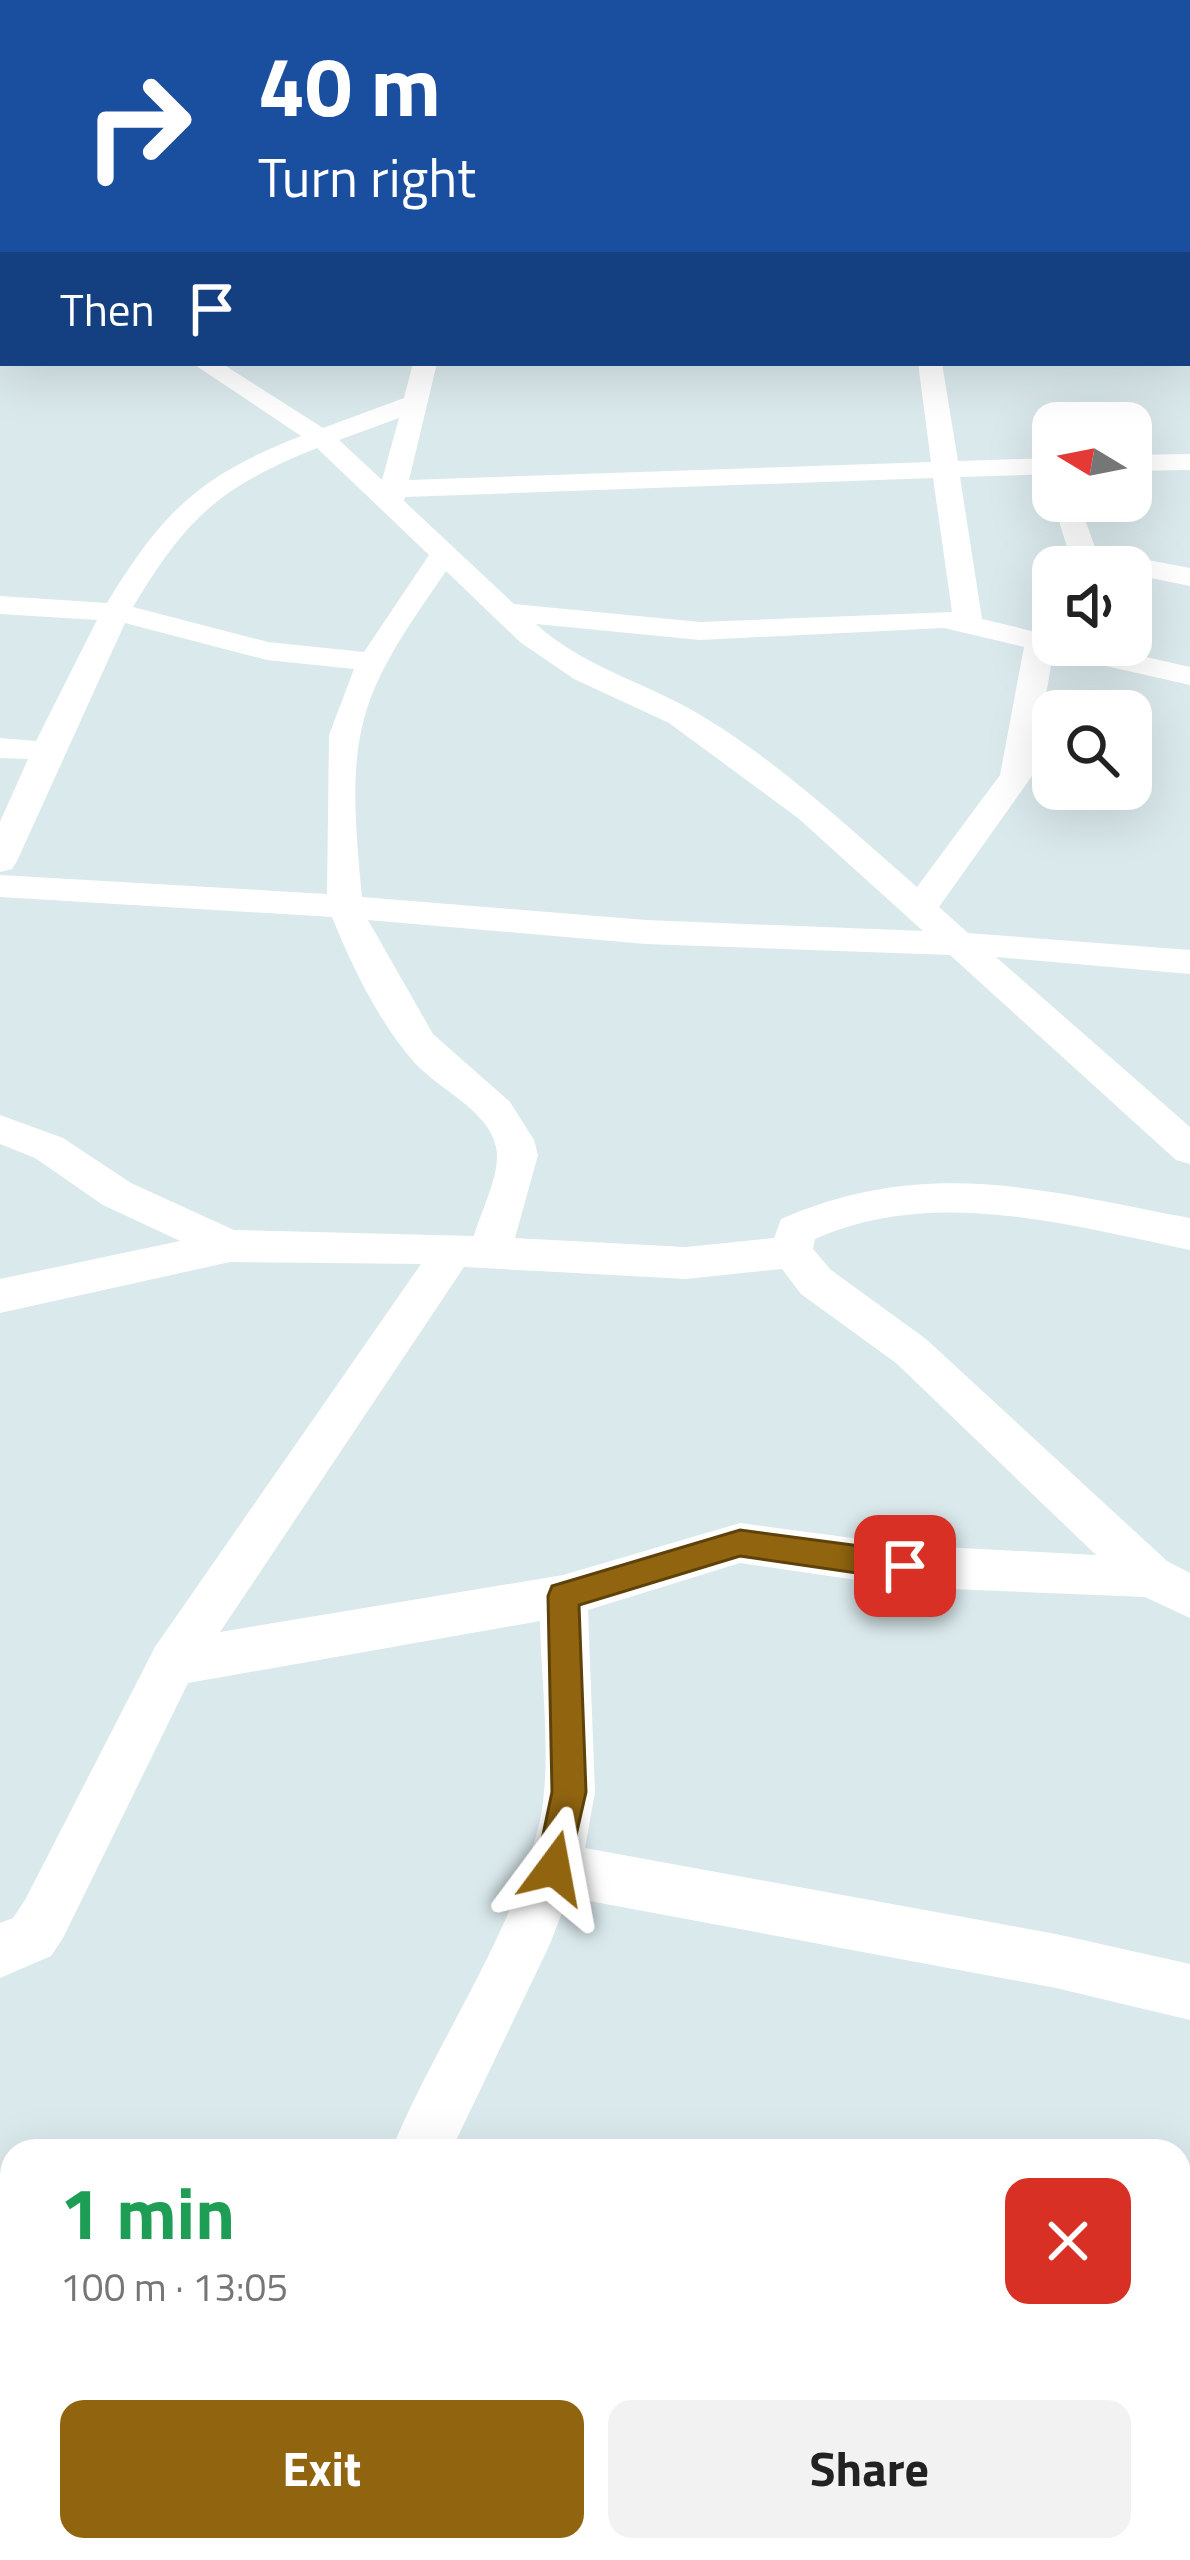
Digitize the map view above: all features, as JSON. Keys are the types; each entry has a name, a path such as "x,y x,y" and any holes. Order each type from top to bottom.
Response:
{"street":[{"path":"209,366 323,440 393,494 503,611 585,673 680,716 809,811 1190,1150"},
{"path":"393,494 424,366"},
{"path":"930,366 968,624"},
{"path":"0,861 46,751 118,612 157,547 205,494 231,477 416,402"},
{"path":"1152,462 1190,461"},
{"path":"393,494 1032,466"},
{"path":"1005,467 1032,483"},
{"path":"0,1951 32,1937 44,1919 172,1663 471,1251 518,1155 517,1142 502,1120 411,1036 346,907 343,750 347,720 373,662 444,553"},
{"path":"1152,572 1190,577"},
{"path":"0,605 118,612 267,651 373,662"},
{"path":"503,611 700,632 928,619 1032,640"},
{"path":"1152,665 1190,676"},
{"path":"921,906 1016,776 1044,666"},
{"path":"0,748 46,751"},
{"path":"0,886 346,907 646,932 958,942 1190,962"},
{"path":"0,1129 49,1148 117,1194 230,1246"},
{"path":"1170,1586 911,1351 816,1282 792,1252 796,1230 825,1213 856,1205 936,1198 986,1196 1190,1234"},
{"path":"0,1296 230,1246 471,1251 686,1263 792,1252"},
{"path":"172,1663 563,1596 740,1543 905,1566 1170,1586"},
{"path":"426,2139 554,1868 569,1792 563,1596"},
{"path":"554,1868 1056,1961 1190,1992"}],"route":[{"path":"554,1868 569,1792 563,1596 740,1543 905,1566"}]}
